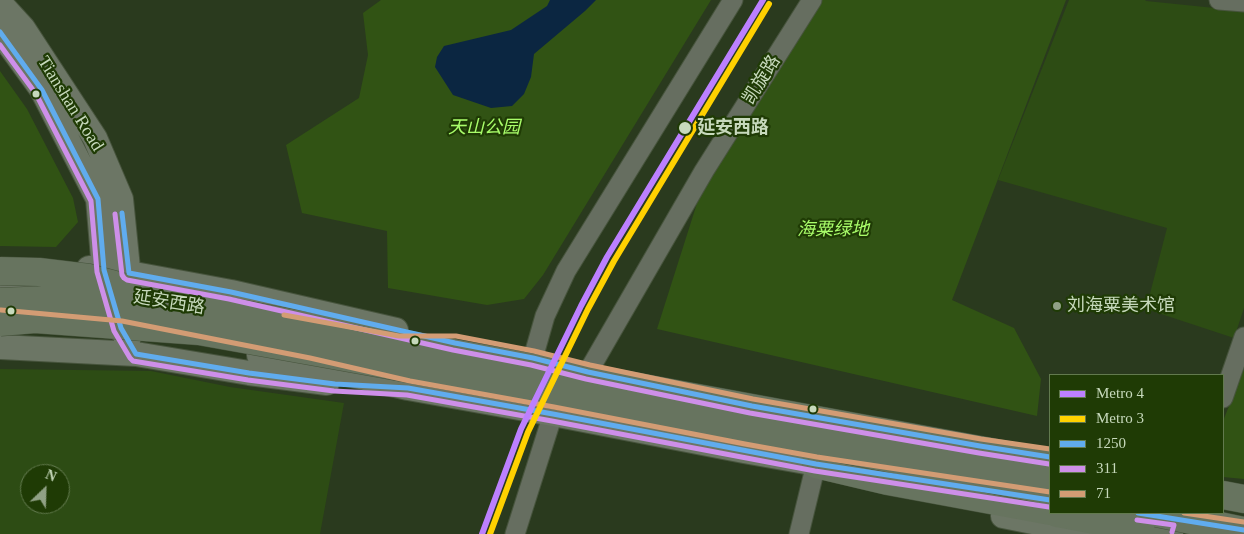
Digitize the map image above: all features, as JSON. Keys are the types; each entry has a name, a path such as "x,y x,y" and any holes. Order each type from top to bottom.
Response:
{"highway":[{"path":"0,271 39,272 89,278 182,303 1049,463"},
{"path":"0,302 119,297 182,303"},
{"path":"0,322 35,319 199,332 735,427 1049,491"},
{"path":"816,464 888,481 1049,512"},
{"path":"1224,495 1244,499"},
{"path":"1064,514 1177,529"},
{"path":"1162,514 1244,530"}],"main road":[{"name":"Tianshan Road","path":"0,4 23,28 95,138 121,199 129,273 121,296"},
{"path":"0,32 42,90 98,199 104,270 121,296 127,330 136,354"},
{"name":"延安西路","path":"0,260 25,260 129,273 231,292 455,343 752,406 1049,457"},
{"name":"延安西路","path":"0,287 121,296 398,342 455,343"},
{"name":"延安西路","path":"0,317 127,330 309,365 408,388 744,451 1049,500"},
{"name":"延安西路","path":"0,347 136,354 249,373 335,384 408,388"},
{"path":"744,451 752,406"},
{"name":"延安西路","path":"816,464 996,514 1095,534"},
{"path":"1224,482 1244,485"},
{"path":"1140,514 1177,529 1244,530"}],"street":[{"path":"553,414 532,358 545,316 566,271 733,0"},
{"name":"凯旋路","path":"514,534 553,414 588,372 704,171 812,0"},
{"path":"1219,0 1244,2"},
{"path":"1224,395 1244,338"},
{"path":"799,534 816,464"}],"shaded area":[{"path":"1069,0 1145,0 1244,11 1244,308 1234,338 1146,309 1167,228 998,180"},
{"path":"0,369 151,371 230,387 344,403 320,534 0,534"}],"green space":[{"name":"天山公园","path":"381,0 711,0 543,275 524,299 487,305 388,288 387,231 302,213 286,145 359,98 368,55 363,13"},
{"name":"海粟绿地","path":"816,0 1066,0 952,300 1014,328 1041,379 1037,416 657,329 706,175"},
{"path":"0,71 27,109 73,198 78,222 56,247 0,246"},
{"path":"1244,369 1244,479 1224,477 1224,419"}],"water":[{"path":"550,0 596,0 534,54 531,77 524,94 512,106 491,108 453,95 435,67 437,57 444,46 511,30 547,6"}],"metro line":[{"name":"4","path":"482,534 521,429 581,306 607,257 763,0"},
{"name":"3","path":"490,534 528,432 588,309 614,261 769,4"}],"transit line":[{"name":"1250","path":"0,32 42,90 98,199 104,270 121,328 136,354 249,373 335,384 408,388 816,464 1049,500"},
{"name":"311","path":"0,45 36,94 91,201 97,272 114,331 133,361 248,380 334,391 407,395 815,471 1049,507"},
{"name":"1250","path":"122,213 129,273 231,292 455,343 533,358 588,372 752,406 1049,457"},
{"name":"311","path":"115,214 122,275 127,280 229,299 453,350 531,365 586,379 750,413 1049,464"},
{"name":"71","path":"1,310 122,321 310,358 410,381 745,444 817,457 1049,492"},
{"name":"71","path":"284,315 399,336 456,336 534,351 590,365 753,399 981,439 1049,449"},
{"name":"1250","path":"1144,514 1244,530"},
{"name":"71","path":"1191,514 1244,522"},
{"name":"311","path":"1137,520 1174,525 1172,532"}],"place":[{"name":"延安西路","path":"685,128"},
{"name":"刘海粟美术馆","path":"1057,306"}]}
